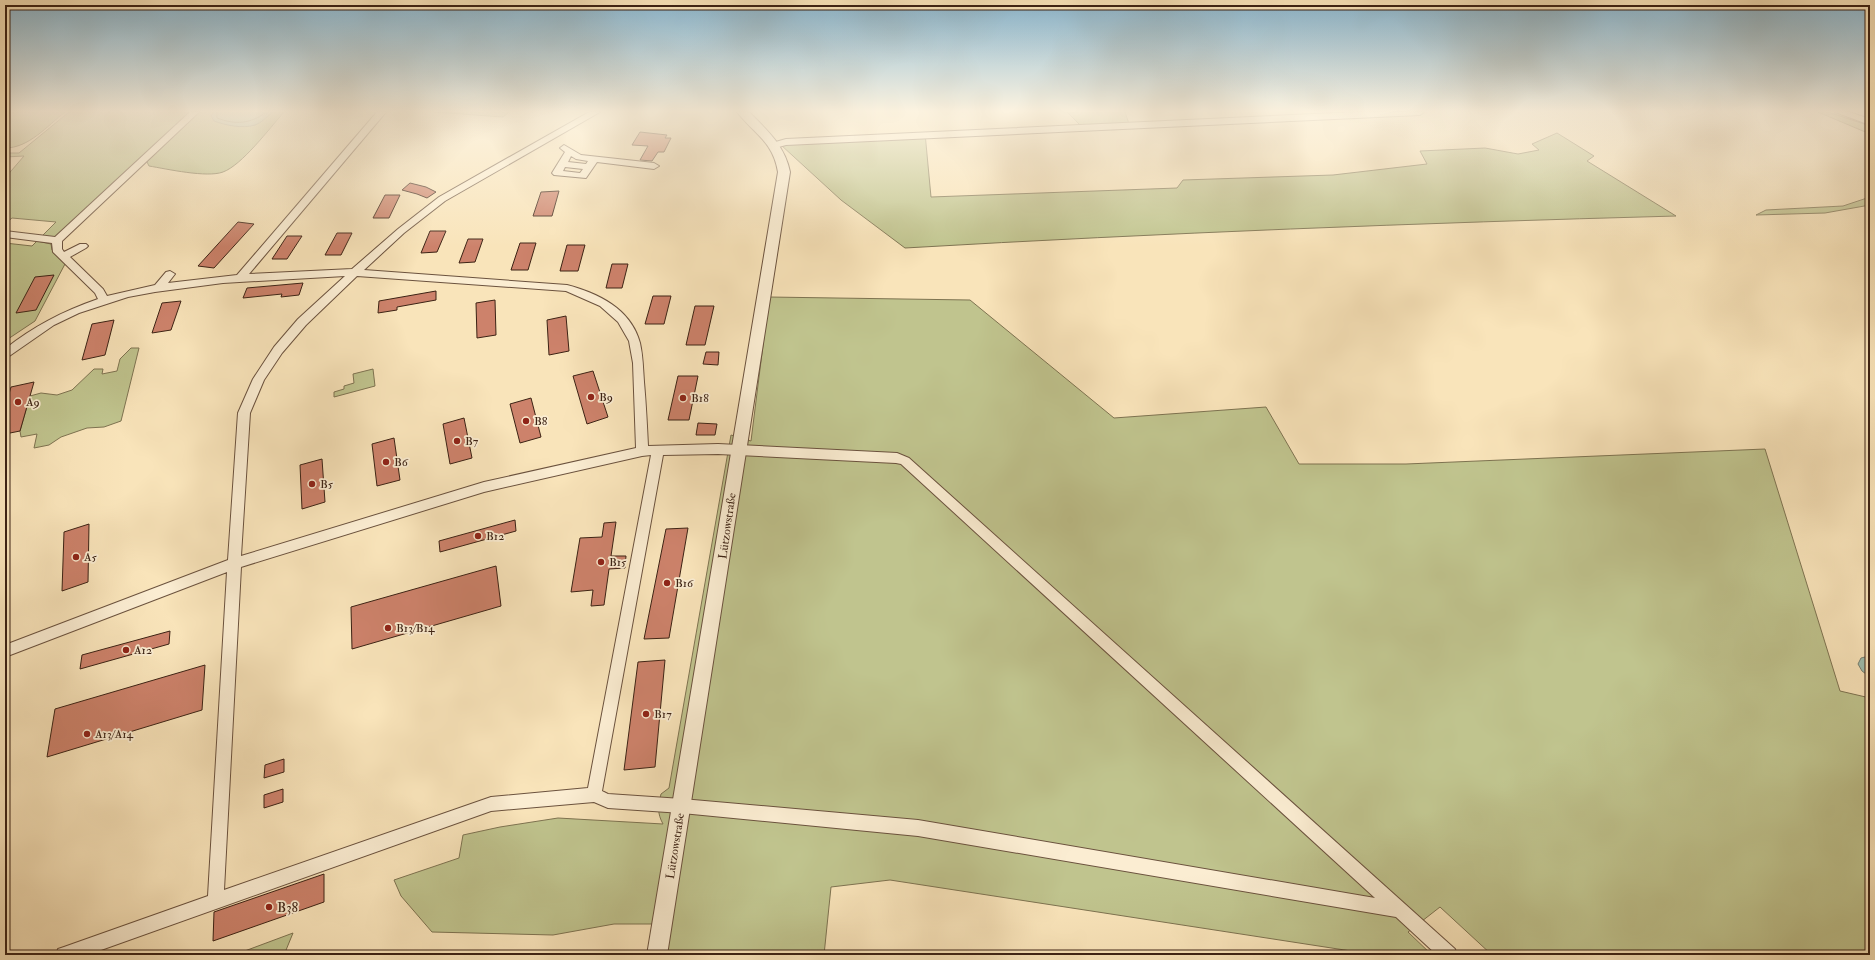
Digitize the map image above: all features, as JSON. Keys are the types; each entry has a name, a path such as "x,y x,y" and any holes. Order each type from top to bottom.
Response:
{"street":[{"path":"103,299 99,291 57,250 57,240 147,157"},
{"path":"241,277 344,157"},
{"path":"216,901 233,564 244,413 259,379 278,350 302,322 354,273 401,231 442,199 517,157"},
{"path":"565,157 557,173 584,176 592,163"},
{"path":"579,157 592,163 654,166"},
{"name":"Lützowstraße","path":"657,955 784,172 780,157"},
{"path":"5,234 57,240"},
{"path":"64,256 83,246"},
{"path":"5,355 20,340 45,325 69,312 103,299 159,287 241,277 354,273 567,288 589,294 604,303 620,316 633,339 636,350 642,451"},
{"path":"159,287 170,274"},
{"path":"5,651 233,564 484,488 642,451 738,449 897,458 905,461 1450,955"},
{"path":"594,795 658,450"},
{"path":"64,955 491,804 594,795 608,801 682,806 918,828 1400,910"}],"green space":[{"path":"23,157 244,157 230,168 216,174 197,174 149,166 146,160 59,238 42,236 56,222 12,218 5,224 5,178"},
{"path":"794,157 927,157 931,197 1177,188 1183,180 1333,175 1427,164 1423,157 1593,157 1587,161 1676,216 1290,229 905,248 841,200"},
{"path":"1870,197 1870,205 1825,213 1756,215 1766,210 1843,206"},
{"path":"37,241 51,244 52,250 65,264 35,321 5,341 5,243 32,246"},
{"path":"769,297 970,300 1114,418 1266,407 1299,464 1406,464 1765,449 1840,691 1870,698 1870,955 1492,955 1440,907 1408,932 1432,955 1377,955 890,880 831,887 824,955 663,955 667,924 614,924 553,935 432,932 401,896 394,880 459,858 463,835 500,827 558,818 663,824 659,813 659,802 661,794 669,788 731,435 751,441"},
{"path":"131,348 139,348 121,421 104,427 87,428 61,437 49,445 34,448 37,434 21,437 20,431 30,396 41,393 57,395 72,390 94,369 103,369 102,374 117,371 120,359"},
{"path":"373,369 375,386 334,397 334,392 344,389 344,386 354,383 353,374"},
{"path":"293,933 284,955 234,955"}],"water":[{"path":"1861,658 1870,658 1870,677 1862,671 1858,664"}],"building":[{"path":"642,157 655,157 652,161 640,160"},
{"path":"410,183 426,187 436,192 427,198 402,190"},
{"path":"559,191 552,216 533,216 541,192"},
{"path":"385,195 400,195 389,218 373,218"},
{"path":"238,222 254,224 214,268 198,266"},
{"path":"430,231 446,231 437,252 421,253"},
{"path":"337,233 352,233 341,255 325,255"},
{"path":"287,236 302,236 287,259 272,259"},
{"path":"468,239 483,239 475,262 459,263"},
{"path":"520,243 536,243 528,270 511,270"},
{"path":"567,245 585,245 578,271 560,271"},
{"path":"612,264 628,264 622,288 606,288"},
{"path":"54,275 36,310 16,313 35,277"},
{"path":"303,283 299,295 281,297 282,294 243,298 247,288"},
{"path":"436,291 436,300 397,307 397,310 378,313 379,301"},
{"path":"653,296 671,296 664,324 645,324"},
{"path":"495,300 496,335 477,338 476,303"},
{"path":"181,301 171,330 152,333 162,303"},
{"path":"695,306 714,306 705,345 686,345"},
{"path":"566,316 569,351 549,355 547,320"},
{"path":"114,320 105,355 82,360 92,324"},
{"path":"706,352 719,352 718,365 703,364"},
{"name":"B9","path":"593,371 608,417 587,424 573,376"},
{"name":"B18","path":"678,376 698,376 689,420 668,420"},
{"name":"A9","path":"34,382 20,431 5,434 5,408 11,387"},
{"name":"B8","path":"531,398 541,437 520,443 510,404"},
{"name":"B7","path":"464,418 472,458 450,464 443,424"},
{"path":"698,423 717,424 715,435 696,435"},
{"name":"B6","path":"394,438 400,480 377,486 372,444"},
{"name":"B5","path":"322,459 325,502 302,509 300,465"},
{"name":"B12","path":"515,520 516,531 440,552 439,541"},
{"name":"B15","path":"616,522 611,556 626,556 625,568 609,569 604,605 591,606 593,590 571,592 580,538 602,537 604,523"},
{"name":"A5","path":"89,524 88,582 62,591 64,532"},
{"name":"B16","path":"688,528 669,638 644,639 666,529"},
{"name":"B13/B14","path":"496,566 501,606 352,649 351,607"},
{"name":"A12","path":"170,631 169,644 80,669 82,655"},
{"name":"B17","path":"665,660 655,767 624,770 638,662"},
{"name":"A13/A14","path":"205,665 202,710 47,757 55,709"},
{"path":"284,759 284,772 264,778 265,765"},
{"path":"283,789 283,802 264,808 264,795"},
{"name":"B38","path":"324,874 324,902 213,941 214,912"}],"place":[{"name":"B9","path":"591,397"},
{"name":"B18","path":"683,398"},
{"name":"A9","path":"18,402"},
{"name":"B8","path":"526,421"},
{"name":"B7","path":"457,441"},
{"name":"B6","path":"386,462"},
{"name":"B5","path":"312,484"},
{"name":"B12","path":"478,536"},
{"name":"A5","path":"76,557"},
{"name":"B15","path":"601,562"},
{"name":"B16","path":"667,583"},
{"name":"B13/B14","path":"388,628"},
{"name":"A12","path":"126,650"},
{"name":"B17","path":"646,714"},
{"name":"A13/A14","path":"87,734"},
{"name":"B38","path":"269,907"}]}
